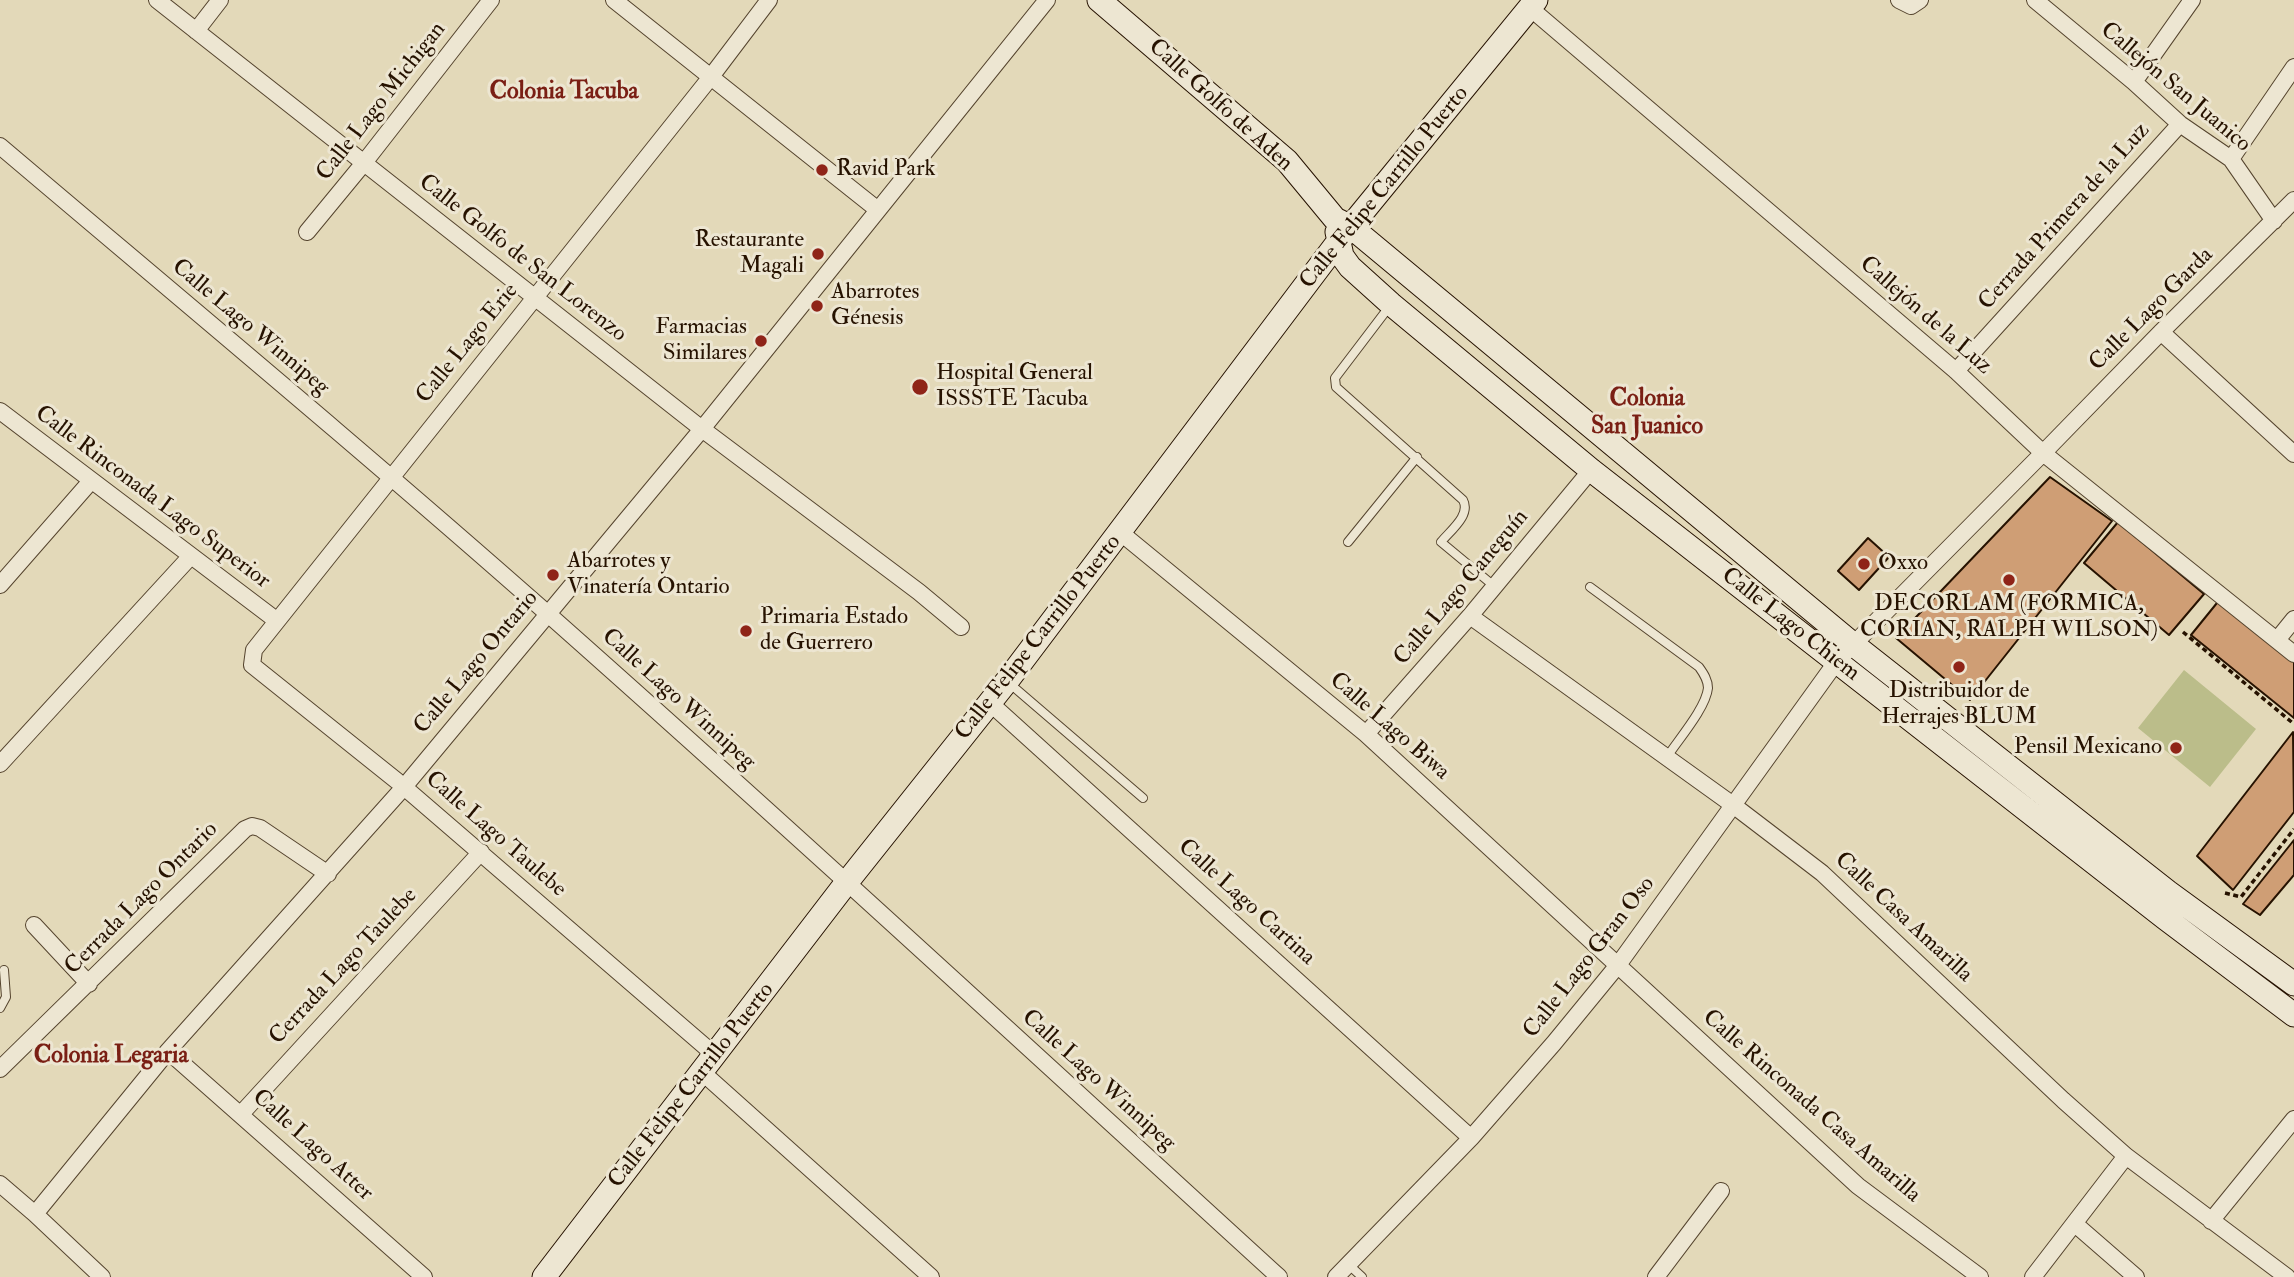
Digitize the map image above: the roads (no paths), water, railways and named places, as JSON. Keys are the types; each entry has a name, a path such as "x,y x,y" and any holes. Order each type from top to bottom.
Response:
{"street":[{"name":"Calle Golfo de San Lorenzo","path":"157,0 534,298 961,627"},
{"path":"196,31 220,0"},
{"name":"Calle Lago Michigan","path":"307,232 491,0"},
{"path":"614,0 878,210"},
{"name":"Calle Lago Erie","path":"254,650 710,78 769,0"},
{"name":"Calle Lago Ontario","path":"35,1214 167,1051 404,787 702,429 1047,0"},
{"name":"Calle Golfo de Aden","path":"1099,0 1287,161 1341,230"},
{"path":"1899,0 1912,6 1920,0"},
{"name":"Callejón San Juanico","path":"2035,0 2179,124 2231,159 2274,221"},
{"path":"2133,82 2192,0"},
{"name":"Calle Felipe Carrillo Puerto","path":"544,1277 847,882 1121,533 1341,230 1533,4"},
{"name":"Callejón de la Luz","path":"1533,4 1956,371 2043,453 2294,654"},
{"path":"2231,159 2294,67"},
{"name":"Cerrada Primera de la Luz","path":"1956,371 2179,124"},
{"name":"Calle Lago Winnipeg","path":"0,146 391,477 547,614 847,882 1279,1277"},
{"name":"Calle Lago Garda","path":"1854,645 2294,200"},
{"name":"Calle Lago Chiem","path":"1341,230 1342,256 1350,267 1591,470 2165,918 2294,1015"},
{"name":"Calle Lago Chiem","path":"1341,230 1854,645 2168,892 2294,984"},
{"path":"2161,332 2294,454"},
{"name":"Calle Rinconada Lago Superior","path":"0,411 276,620"},
{"name":"Calle Lago Caneguín","path":"1366,734 1591,470"},
{"path":"0,585 91,481"},
{"name":"Calle Lago Biwa","path":"1121,533 1366,734 1618,965"},
{"path":"0,764 190,556"},
{"name":"Calle Casa Amarilla","path":"1469,616 1733,805 1822,873 2126,1156 2287,1277"},
{"path":"2277,640 2294,619"},
{"name":"Calle Lago Gran Oso","path":"1336,1277 1471,1138 1618,965 1837,661 1854,645"},
{"name":"Calle Lago Taulebe","path":"254,650 252,665 264,677 404,787 481,852 709,1064 931,1277"},
{"name":"Calle Lago Cartina","path":"990,703 1471,1138"},
{"name":"Cerrada Lago Ontario","path":"0,1069 245,829 252,826 260,828 328,874"},
{"name":"Cerrada Lago Taulebe","path":"241,1114 481,852"},
{"path":"34,925 89,984"},
{"name":"Calle Rinconada Casa Amarilla","path":"1618,965 1858,1186 1980,1277"},
{"name":"Calle Lago Atter","path":"167,1051 424,1277"},
{"path":"2211,1221 2294,1119"},
{"path":"2034,1277 2126,1156"},
{"path":"0,1184 102,1277"},
{"path":"1660,1276 1721,1191"},
{"path":"2075,1224 2136,1277"}],"lane":[{"path":"1391,304 1335,378 1336,387 1463,500 1465,513 1441,541 1494,586"},
{"path":"1348,542 1417,457"},
{"path":"1590,587 1699,667 1705,676 1708,686 1705,698 1667,757"},
{"path":"1007,681 1143,798"},
{"path":"0,1008 6,997 5,970"},
{"path":"1348,1264 1362,1277"}],"place":[{"name":"Ravid Park","path":"822,170"},
{"name":"Restaurante Magali","path":"818,254"},
{"name":"Abarrotes Génesis","path":"817,306"},
{"name":"Farmacias Similares","path":"761,341"},
{"name":"Hospital General ISSSTE Tacuba","path":"920,387"},
{"name":"Oxxo","path":"1864,564"},
{"name":"Abarrotes y Vinatería Ontario","path":"553,575"},
{"name":"DECORLAM (FORMICA, CORIAN, RALPH WILSON)","path":"2009,580"},
{"name":"Primaria Estado de Guerrero","path":"746,631"},
{"name":"Distribuidor de Herrajes BLUM","path":"1959,667"},
{"name":"Pensil Mexicano","path":"2176,748"}],"district":[{"name":"Colonia Tacuba","path":"564,93"},
{"name":"Colonia San Juanico","path":"1647,414"},
{"name":"Colonia Legaria","path":"111,1057"}]}
